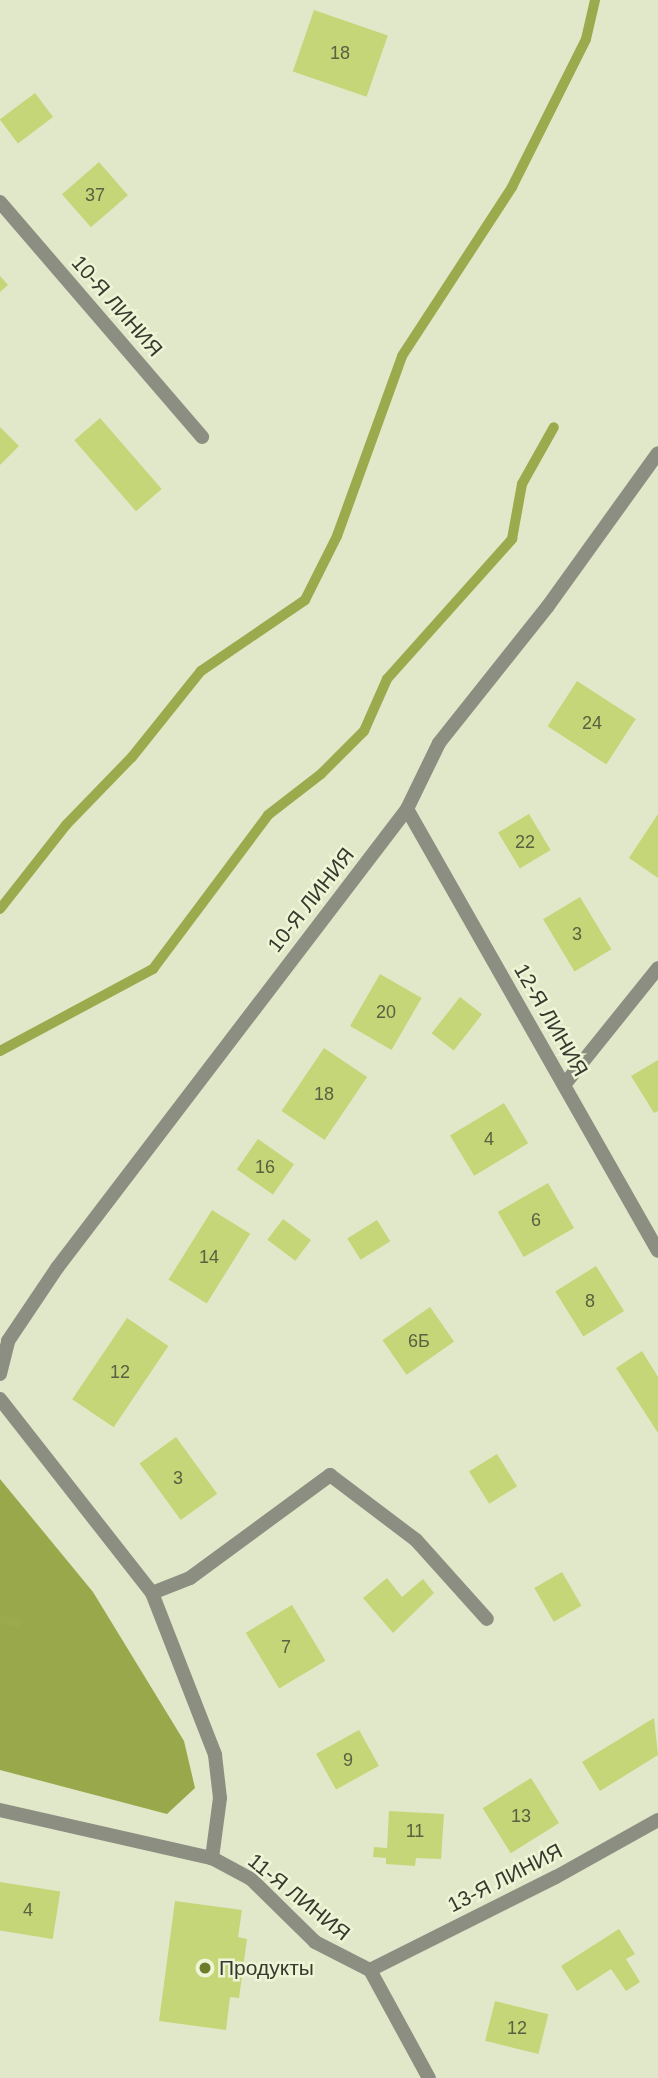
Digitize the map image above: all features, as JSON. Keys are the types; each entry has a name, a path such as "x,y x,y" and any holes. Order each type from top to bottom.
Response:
{"street":[{"name":"10-Я ЛИНИЯ","path":"0,202 202,437"},
{"name":"10-Я ЛИНИЯ","path":"0,1374 8,1341 57,1268 407,809 439,743 548,606 658,453"},
{"name":"12-Я ЛИНИЯ","path":"407,809 658,1251"},
{"path":"564,1085 658,968"},
{"path":"0,1399 152,1593 215,1755 220,1798 212,1858"},
{"path":"152,1593 190,1578 330,1475 416,1540 487,1619"},
{"name":"11-Я ЛИНИЯ","path":"0,1810 212,1858 251,1879 315,1942 370,1970"},
{"name":"13-Я ЛИНИЯ","path":"370,1970 658,1820"},
{"path":"370,1970 429,2078"}],"green space":[{"path":"0,1479 93,1592 184,1741 195,1788 167,1814 0,1770"}],"building":[{"path":"314,10 388,35 367,97 293,71"},
{"path":"35,93 53,117 18,143 0,119"},
{"path":"99,162 128,195 91,227 62,194"},
{"path":"0,276 8,285 0,292"},
{"path":"100,418 162,489 136,511 74,440"},
{"path":"0,427 19,446 0,465"},
{"path":"577,681 636,719 606,764 548,726"},
{"path":"529,814 551,850 520,869 498,833"},
{"path":"658,814 658,878 629,858"},
{"path":"580,897 611,949 575,971 543,919"},
{"path":"380,974 422,998 392,1050 350,1026"},
{"path":"460,997 482,1014 454,1050 432,1033"},
{"path":"324,1048 367,1077 325,1140 282,1111"},
{"path":"658,1060 658,1111 654,1113 631,1076"},
{"path":"504,1103 528,1143 474,1176 450,1135"},
{"path":"258,1139 294,1164 273,1195 237,1169"},
{"path":"548,1183 574,1228 524,1257 498,1212"},
{"path":"212,1210 250,1234 207,1303 169,1280"},
{"path":"283,1219 311,1240 295,1261 267,1240"},
{"path":"377,1220 390,1241 361,1260 347,1239"},
{"path":"596,1266 624,1311 583,1336 555,1291"},
{"path":"430,1307 454,1341 407,1375 382,1340"},
{"path":"127,1318 168,1346 114,1427 72,1399"},
{"path":"642,1351 658,1377 658,1433 616,1368"},
{"path":"176,1437 217,1494 181,1520 140,1463"},
{"path":"497,1454 517,1486 489,1504 469,1471"},
{"path":"562,1572 582,1606 554,1622 534,1588"},
{"path":"387,1578 402,1597 423,1579 434,1593 393,1633 363,1598"},
{"path":"292,1605 325,1661 279,1689 246,1633"},
{"path":"654,1718 658,1755 600,1791 582,1762"},
{"path":"359,1730 379,1766 336,1790 316,1754"},
{"path":"531,1778 559,1823 511,1853 483,1808"},
{"path":"389,1811 444,1814 441,1859 416,1858 415,1866 386,1864 386,1858 373,1857 374,1847 387,1848"},
{"path":"0,1882 60,1892 53,1939 0,1931"},
{"name":"Продукты","path":"175,1901 242,1910 238,1937 247,1939 239,1998 230,1997 226,2030 159,2021"},
{"path":"619,1929 635,1954 626,1959 640,1982 626,1991 611,1969 577,1991 561,1966"},
{"path":"495,2001 548,2014 538,2054 485,2041"}],"waterway":[{"path":"0,909 66,825 132,757 201,671 305,600 337,536 402,356 512,187 586,39 595,0"},
{"path":"0,1051 153,969 268,815 321,774 364,731 387,679 512,539 522,484 554,427"},
{"path":"0,1619 18,1623"}],"place":[{"name":"Продукты","path":"205,1968"}]}
